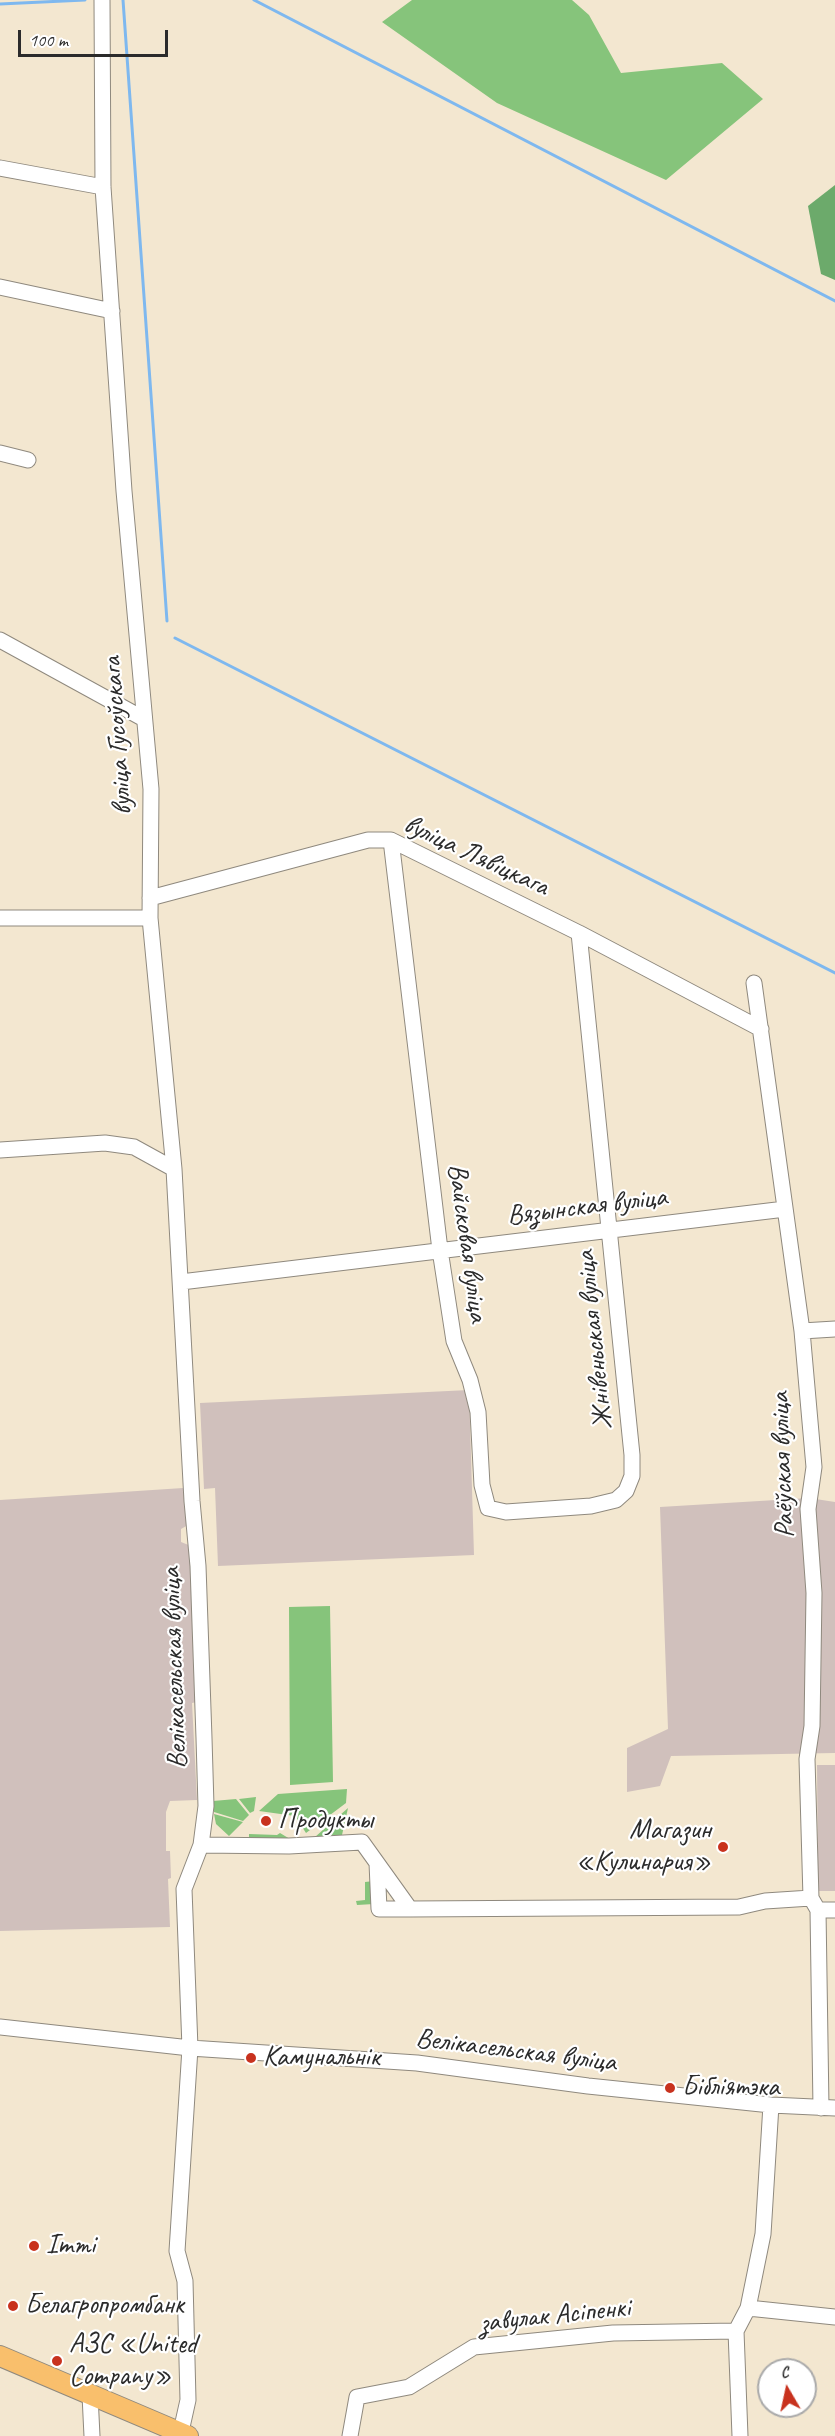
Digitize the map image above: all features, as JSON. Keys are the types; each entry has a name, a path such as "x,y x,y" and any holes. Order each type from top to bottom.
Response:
{"main road":[{"path":"0,2356 183,2435"}],"street":[{"name":"вуліца Гусоўскага","path":"102,0 103,187 144,719 152,789 150,918 174,1169 181,1282"},
{"path":"0,168 103,187"},
{"path":"0,286 112,311"},
{"path":"0,453 28,460"},
{"path":"0,640 144,719"},
{"name":"вуліца Лявіцкага","path":"150,898 368,840 391,840 579,933 761,1029"},
{"name":"Вайсковая вуліца","path":"391,840 440,1250 454,1341 470,1380 478,1412 482,1485 488,1508 506,1512 591,1506 616,1500 626,1491"},
{"path":"0,918 150,918"},
{"name":"Жнівеньская вуліца","path":"579,933 632,1455 632,1476 626,1491"},
{"name":"Раёўская вуліца","path":"754,983 802,1331 814,1467 808,1509 814,1593 812,1726 807,1759 828,2108"},
{"path":"0,1150 105,1143 134,1147 174,1169"},
{"name":"Вязынская вуліца","path":"181,1282 785,1209"},
{"name":"Велікасельская вуліца","path":"181,1282 192,1501 198,1566 206,1806 201,1845 184,1889 190,2048"},
{"path":"802,1331 835,1329"},
{"path":"201,1845 289,1846 362,1842 410,1909"},
{"path":"377,1863 379,1909 739,1907 765,1901 814,1904 835,1910"},
{"name":"Велікасельская вуліца","path":"0,2027 190,2048 417,2063 588,2086 771,2105 828,2108"},
{"path":"183,2435 188,2400 188,2336 185,2281 177,2251 190,2048"},
{"path":"740,2436 736,2331 748,2308 763,2234 771,2105"},
{"path":"748,2308 835,2317"},
{"name":"завулак Асіпенкі","path":"350,2436 357,2397 410,2387 474,2348 614,2333 736,2331"},
{"path":"90,2395 92,2436"}],"shaded area":[{"path":"469,1390 474,1555 218,1566 215,1488 204,1489 200,1403"},
{"path":"183,1488 188,1525 181,1529 181,1542 191,1546 197,1702 192,1703 197,1800 170,1801 166,1812 166,1851 170,1851 171,1878 168,1879 170,1927 0,1931 0,1500"},
{"path":"809,1498 835,1502 835,1753 671,1756 660,1786 627,1792 627,1748 668,1729 660,1507"},
{"path":"817,1765 835,1765 835,1891 818,1891"}],"green space":[{"path":"412,0 572,0 589,15 621,73 722,63 763,99 666,180 497,103 382,22"},
{"path":"835,185 835,280 821,274 808,206"},
{"path":"330,1606 333,1782 290,1785 289,1607"},
{"path":"347,1789 346,1803 306,1833 295,1816 259,1811 278,1794"},
{"path":"256,1797 254,1811 250,1813 239,1799"},
{"path":"236,1799 249,1815 243,1821 214,1812 213,1801"},
{"path":"348,1808 342,1835 315,1837"},
{"path":"214,1814 243,1822 229,1836 216,1824"},
{"path":"280,1833 290,1839 249,1838 249,1834 277,1835"},
{"path":"374,1881 374,1904 357,1905 356,1901 365,1900 365,1882"}],"waterway":[{"path":"0,4 85,0"},
{"path":"123,0 167,621"},
{"path":"254,0 835,301"},
{"path":"175,638 835,973"}],"place":[{"name":"Продукты","path":"266,1821"},
{"name":"Магазин «Кулинария»","path":"723,1847"},
{"name":"Камунальнік","path":"251,2058"},
{"name":"Бібліятэка","path":"670,2088"},
{"name":"Immi","path":"34,2246"},
{"name":"Белагропромбанк","path":"13,2306"},
{"name":"АЗС «United Company»","path":"57,2361"}]}
